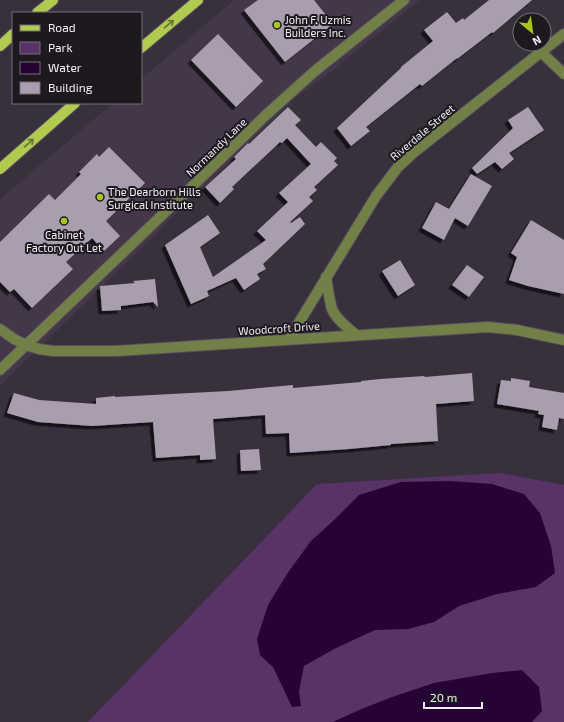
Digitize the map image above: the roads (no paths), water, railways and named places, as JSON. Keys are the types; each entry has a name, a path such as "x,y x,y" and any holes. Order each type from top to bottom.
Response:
{"main road":[{"path":"38,12 53,0"},
{"path":"142,47 198,0"},
{"path":"0,46 12,35"},
{"path":"0,169 74,104"}],"street":[{"name":"Normandy Lane","path":"0,370 266,115 316,70 404,0"},
{"name":"Riverdale Street","path":"552,43 564,34"},
{"name":"Riverdale Street","path":"289,339 376,196 398,167 412,153 541,52"},
{"path":"541,52 564,74"},
{"path":"326,277 333,310 344,325 356,335"},
{"name":"Woodcroft Drive","path":"0,330 26,345 53,351 116,351 488,327 517,330 564,340"}],"water":[{"path":"450,481 492,484 524,494 540,513 551,546 555,573 536,587 497,594 459,606 434,622 408,629 375,630 336,648 304,666 299,691 301,706 292,707 273,667 260,655 257,639 268,605 289,571 311,541 359,495 401,482"},
{"path":"522,670 539,687 542,711 532,722 333,722 392,697 434,683 492,673"}],"place":[{"name":"John F. Uzmis Builders Inc.","path":"277,25"},
{"name":"The Dearborn Hills Surgical Institute","path":"100,197"},
{"name":"Cabinet Factory Out Let","path":"64,221"}]}
